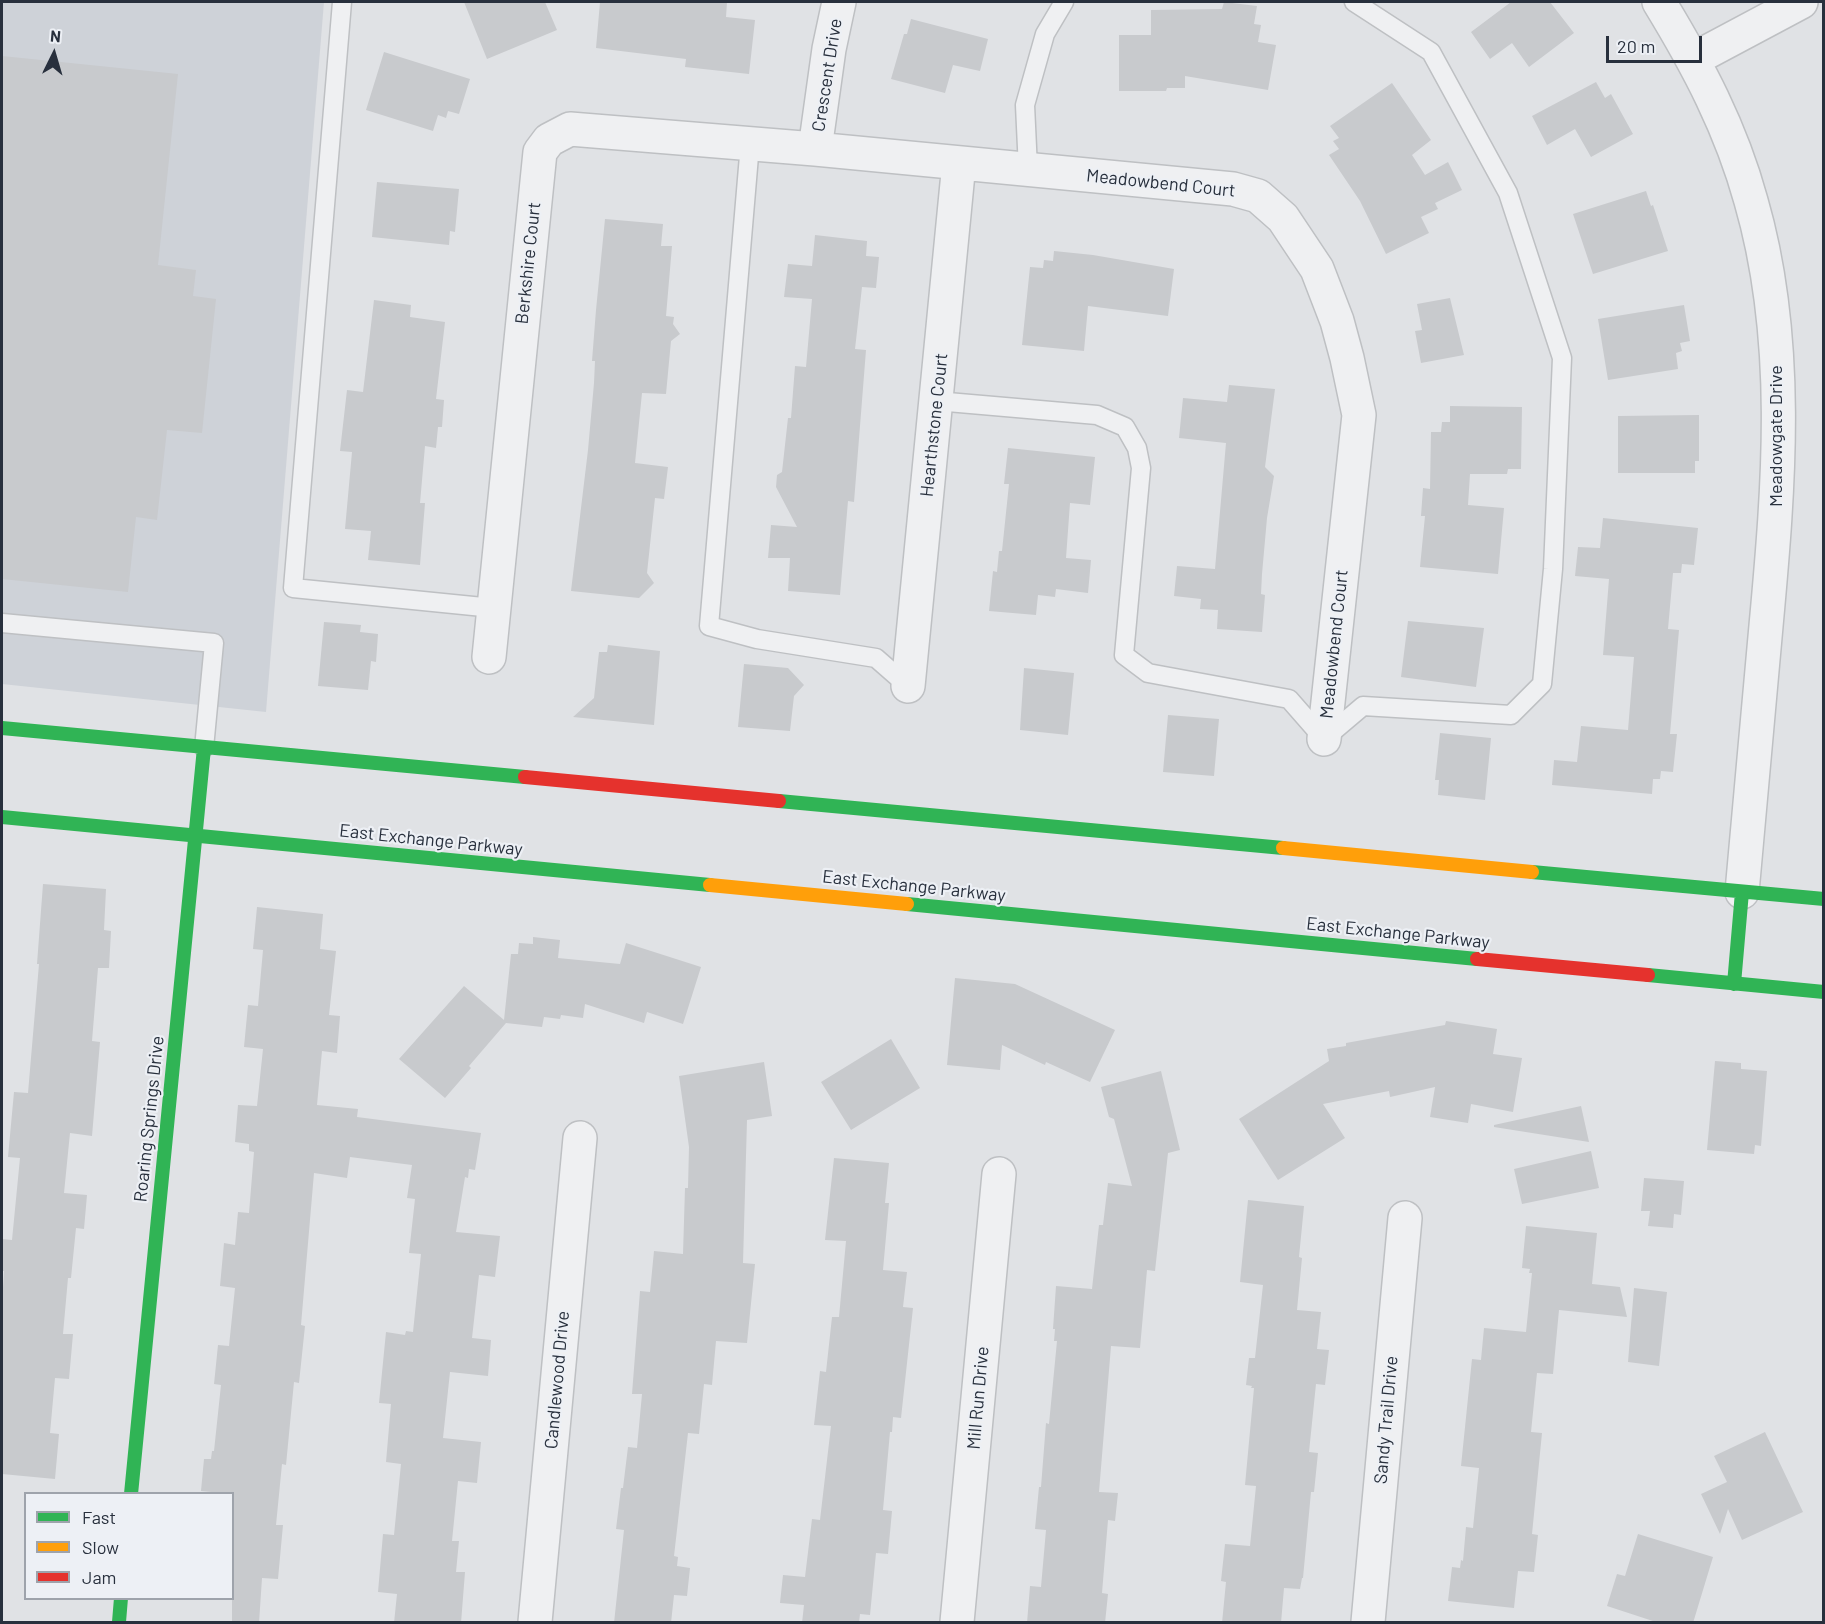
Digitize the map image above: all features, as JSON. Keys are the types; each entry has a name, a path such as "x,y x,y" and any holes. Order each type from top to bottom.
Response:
{"main road":[{"path":"2,728 1824,899"},
{"name":"Roaring Springs Drive","path":"131,1492 204,748"},
{"name":"East Exchange Parkway","path":"2,817 1824,992"},
{"path":"1734,984 1742,892"},
{"path":"119,1623 121,1600"}],"street":[{"name":"Crescent Drive","path":"815,149 829,49 839,2"},
{"name":"Meadowgate Drive","path":"1659,2 1694,59 1726,128 1751,201 1768,275 1777,352 1776,516 1742,892"},
{"path":"1694,59 1801,2"},
{"name":"Berkshire Court","path":"489,657 540,152 549,140 570,129 815,149"},
{"name":"Meadowbend Court","path":"815,149 1233,189 1258,196 1283,218 1317,269 1337,321 1359,415 1324,739"},
{"name":"Hearthstone Court","path":"908,686 959,163"},
{"name":"Candlewood Drive","path":"535,1623 580,1138"},
{"name":"Mill Run Drive","path":"957,1623 999,1174"},
{"name":"Sandy Trail Drive","path":"1368,1623 1405,1218"}],"lane":[{"path":"342,2 293,588 493,608"},
{"path":"1028,169 1025,105 1045,34 1064,2"},
{"path":"936,401 1097,415 1125,427 1137,448 1141,468 1124,655 1148,673 1289,699 1324,739 1363,706 1511,715 1542,684 1553,569 1562,358 1508,193 1431,52 1354,2"},
{"path":"750,144 709,626 757,639 876,658 908,686"},
{"path":"2,624 214,643 204,748"}],"shaded area":[{"path":"2,2 324,2 266,712 2,684"}],"building":[{"path":"464,2 545,2 557,30 487,59"},
{"path":"600,2 727,2 726,17 755,20 749,74 685,67 686,59 596,48"},
{"path":"1224,2 1257,6 1254,24 1261,25 1258,42 1276,45 1268,90 1185,76 1185,88 1167,88 1166,91 1119,91 1119,35 1151,35 1151,10 1222,9"},
{"path":"1511,2 1550,2 1574,33 1529,67 1512,43 1490,59 1471,32"},
{"path":"911,19 988,39 980,71 953,65 945,93 891,79 904,34 907,34"},
{"path":"384,52 470,79 459,114 448,111 446,118 438,115 433,131 366,110"},
{"path":"2,56 178,74 158,265 196,270 193,296 216,299 202,433 167,430 157,520 136,517 128,592 2,579"},
{"path":"1596,82 1605,98 1611,94 1633,134 1591,157 1575,129 1547,145 1532,116"},
{"path":"1392,83 1431,140 1412,155 1425,175 1448,162 1462,190 1435,203 1438,209 1421,217 1429,233 1386,254 1360,201 1329,155 1339,149 1333,141 1339,138 1330,126"},
{"path":"377,182 459,189 455,232 450,231 449,245 372,237"},
{"path":"1646,191 1668,251 1593,274 1573,214"},
{"path":"605,219 663,224 661,246 672,246 666,316 674,317 673,324 680,334 671,341 666,394 642,393 635,463 668,467 664,499 655,498 647,573 654,583 639,598 571,591 588,450 595,361 592,361"},
{"path":"815,235 867,241 866,256 879,257 876,288 862,287 855,349 866,350 854,502 848,501 840,595 788,591 790,558 768,558 771,525 797,527 776,487 777,475 782,472 788,418 791,418 795,366 806,367 812,299 784,297 788,264 812,266"},
{"path":"1054,251 1093,255 1174,269 1168,316 1088,306 1084,351 1022,345 1030,267 1043,268 1044,260 1053,261"},
{"path":"1450,298 1464,355 1421,363 1415,331 1422,330 1417,304"},
{"path":"374,300 411,305 410,317 445,322 436,399 444,400 442,427 438,427 436,448 425,446 420,503 425,503 420,565 368,560 371,531 345,529 352,452 340,451 347,390 363,392"},
{"path":"1684,305 1690,341 1680,343 1682,351 1676,353 1678,369 1608,380 1598,319"},
{"path":"1229,385 1275,389 1265,467 1274,476 1267,518 1262,574 1261,594 1265,595 1262,632 1217,629 1218,610 1200,609 1201,599 1174,596 1177,566 1215,569 1226,443 1179,438 1183,398 1227,402"},
{"path":"1450,406 1522,407 1521,469 1508,469 1507,474 1470,474 1468,505 1504,508 1498,574 1420,567 1425,516 1421,516 1423,488 1430,489 1431,432 1441,432 1442,422 1450,422"},
{"path":"1699,415 1699,461 1695,461 1695,473 1618,473 1618,416"},
{"path":"1008,448 1095,457 1090,505 1070,503 1066,558 1091,560 1088,593 1056,589 1055,597 1038,595 1036,615 989,611 993,571 997,572 999,551 1002,551 1009,484 1004,484"},
{"path":"1603,518 1698,528 1694,565 1682,564 1681,573 1673,573 1668,629 1679,630 1670,734 1677,734 1673,772 1661,771 1660,779 1653,779 1652,794 1552,785 1554,760 1577,762 1581,726 1628,730 1634,657 1603,655 1609,579 1575,576 1578,547 1600,548"},
{"path":"1408,621 1484,628 1476,687 1401,677"},
{"path":"324,622 361,625 360,632 378,634 376,662 371,661 368,690 318,686"},
{"path":"608,645 660,651 654,725 573,717 594,698 599,652 607,652"},
{"path":"744,664 788,668 804,685 794,696 790,731 738,727"},
{"path":"1024,668 1074,673 1068,735 1020,730"},
{"path":"1168,715 1219,719 1214,776 1163,772"},
{"path":"1440,733 1491,738 1485,800 1438,795 1439,780 1435,780"},
{"path":"43,884 106,889 104,930 111,931 109,968 98,968 92,1041 100,1042 92,1136 70,1133 64,1193 87,1195 84,1229 76,1228 71,1278 68,1278 63,1334 73,1334 69,1379 55,1378 50,1433 59,1434 55,1479 2,1474 4,1271 2,1271 2,1239 12,1240 20,1158 8,1157 14,1092 28,1093"},
{"path":"257,907 323,914 320,949 336,951 329,1015 340,1016 337,1053 322,1051 317,1105 358,1109 357,1117 481,1133 475,1170 469,1169 468,1178 465,1177 456,1232 500,1236 495,1277 479,1275 472,1338 491,1340 488,1376 450,1372 443,1438 481,1442 477,1483 458,1481 452,1541 459,1541 456,1572 465,1572 461,1623 394,1623 397,1594 378,1592 383,1534 394,1535 401,1464 386,1462 391,1404 379,1403 386,1332 405,1335 406,1331 413,1332 421,1254 409,1253 415,1199 407,1198 412,1165 350,1157 347,1178 314,1173 301,1325 305,1326 299,1383 294,1382 286,1465 282,1464 276,1525 283,1525 278,1579 262,1578 259,1623 232,1623 234,1492 201,1491 204,1459 211,1459 212,1451 214,1451 221,1385 214,1384 218,1345 229,1346 235,1288 220,1286 224,1243 235,1245 238,1212 249,1213 254,1152 249,1151 249,1144 235,1142 238,1105 257,1106 263,1049 244,1047 248,1005 258,1006 263,950 253,949"},
{"path":"533,937 560,940 558,958 620,964 626,943 701,967 683,1024 647,1012 644,1023 585,1004 583,1018 561,1015 560,1019 544,1017 542,1027 506,1023 445,1098 399,1059 464,986 504,1020 511,954 518,954 519,943 533,944"},
{"path":"955,978 1015,984 1115,1030 1090,1082 1002,1045 1000,1070 947,1065"},
{"path":"1446,1021 1497,1029 1493,1054 1522,1058 1513,1112 1471,1104 1468,1123 1430,1117 1435,1087 1390,1097 1389,1091 1323,1104 1345,1138 1278,1180 1239,1119 1329,1061 1327,1049 1346,1046 1346,1043 1445,1025"},
{"path":"891,1039 920,1088 851,1130 821,1082"},
{"path":"1715,1061 1741,1063 1741,1069 1767,1071 1761,1146 1755,1145 1754,1154 1707,1150"},
{"path":"764,1062 772,1116 747,1120 743,1263 755,1264 747,1343 716,1341 712,1385 704,1384 699,1434 688,1433 674,1556 678,1557 677,1566 690,1568 687,1596 674,1595 671,1623 614,1623 624,1530 616,1529 621,1488 623,1488 628,1447 637,1448 642,1394 632,1394 640,1291 650,1292 654,1251 683,1254 689,1147 679,1076"},
{"path":"1161,1071 1180,1150 1168,1153 1155,1271 1147,1270 1140,1348 1111,1346 1099,1492 1118,1493 1115,1521 1108,1520 1102,1593 1108,1594 1105,1623 1027,1623 1030,1586 1041,1587 1046,1530 1035,1529 1057,1341 1054,1341 1055,1329 1053,1329 1056,1286 1092,1289 1099,1225 1103,1225 1108,1183 1132,1186 1114,1119 1109,1117 1101,1087"},
{"path":"1581,1106 1589,1142 1494,1127 1494,1125"},
{"path":"1591,1151 1599,1188 1522,1204 1514,1169"},
{"path":"834,1158 889,1163 885,1203 889,1203 883,1270 907,1272 903,1307 913,1308 901,1418 893,1417 892,1432 890,1432 883,1510 892,1511 888,1554 876,1553 870,1615 860,1614 859,1623 802,1623 804,1605 780,1603 783,1575 805,1577 812,1519 820,1520 831,1426 814,1425 820,1371 826,1372 832,1317 839,1317 846,1241 825,1240"},
{"path":"1644,1178 1684,1181 1681,1215 1674,1214 1673,1228 1648,1226 1650,1211 1641,1211"},
{"path":"1248,1200 1304,1206 1297,1310 1321,1312 1317,1349 1329,1350 1325,1385 1316,1384 1309,1452 1318,1453 1314,1492 1311,1492 1303,1578 1300,1589 1284,1588 1281,1623 1222,1623 1226,1582 1221,1581 1225,1544 1250,1546 1256,1486 1245,1485 1254,1388 1246,1385 1249,1358 1255,1358 1263,1285 1240,1282"},
{"path":"1526,1226 1597,1233 1592,1284 1620,1287 1627,1317 1559,1310 1553,1374 1537,1373 1531,1432 1542,1433 1532,1534 1538,1535 1534,1572 1518,1571 1514,1608 1448,1601 1452,1567 1460,1568 1461,1560 1463,1561 1466,1527 1473,1528 1479,1468 1461,1466 1472,1359 1481,1360 1484,1328 1526,1332 1532,1273 1529,1273 1530,1269 1522,1268"},
{"path":"1634,1288 1667,1292 1659,1366 1628,1362"},
{"path":"1765,1432 1803,1512 1742,1540 1728,1509 1720,1534 1701,1494 1727,1482 1714,1456"},
{"path":"1638,1534 1713,1557 1693,1623 1659,1623 1607,1606 1617,1574 1625,1576"}],"traffic: fast":[{"path":"2,728 525,777"},
{"path":"131,1492 204,748"},
{"path":"779,801 1283,848"},
{"path":"2,817 710,885"},
{"path":"1532,872 1824,899"},
{"path":"1734,984 1742,892"},
{"path":"907,904 1477,959"},
{"path":"1648,975 1824,992"},
{"path":"119,1622 121,1600"}],"traffic: slow":[{"path":"1283,848 1532,872"},
{"path":"710,885 907,904"}],"traffic: jam":[{"path":"525,777 779,801"},
{"path":"1477,959 1648,975"}]}
